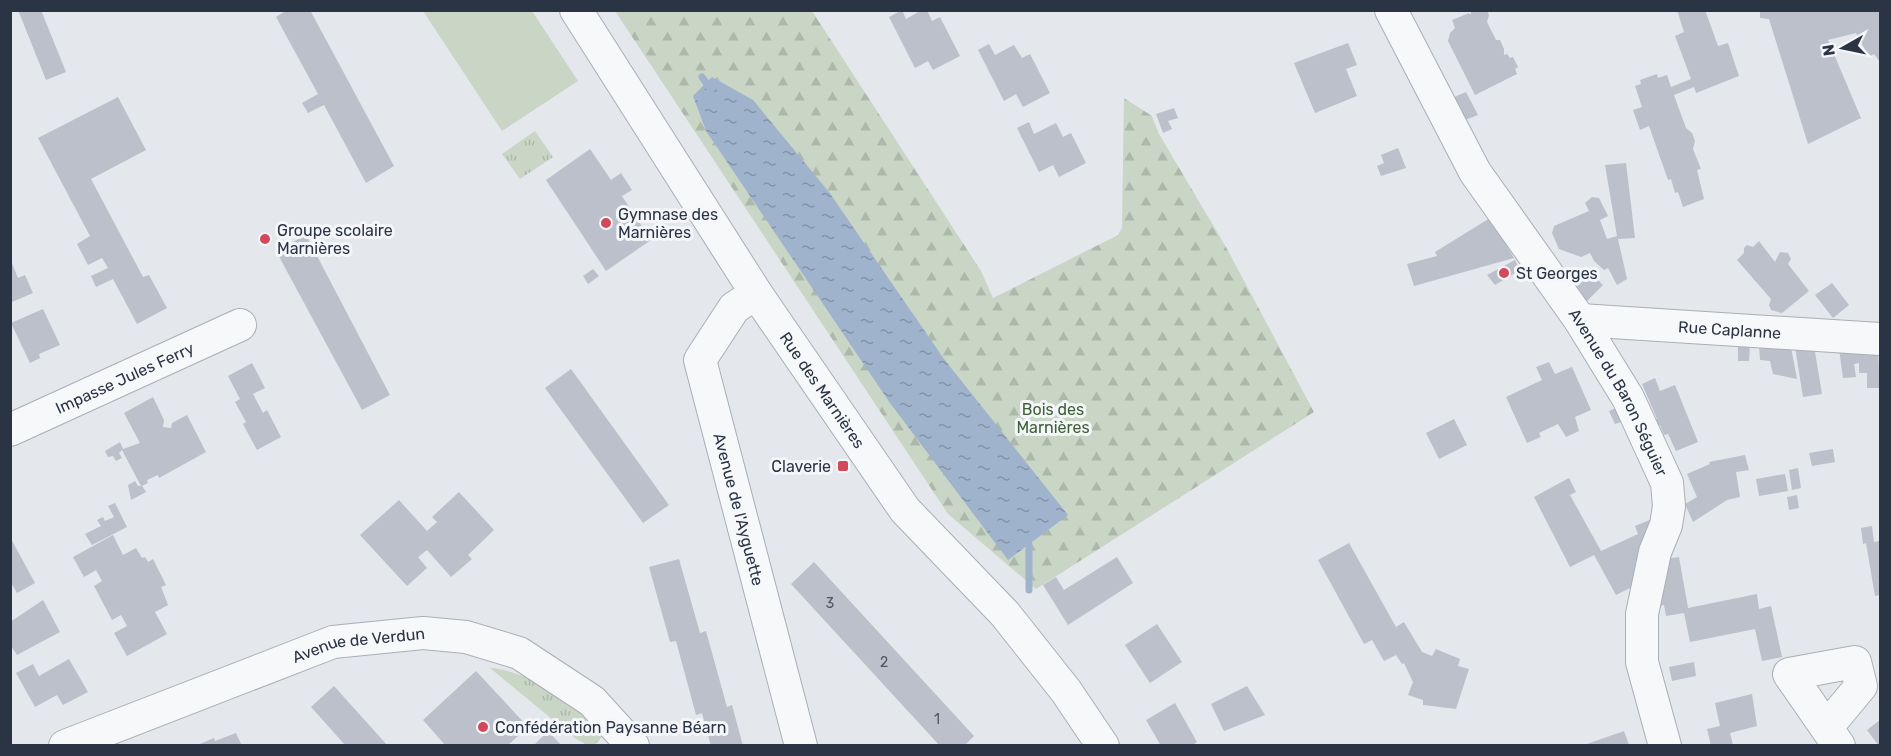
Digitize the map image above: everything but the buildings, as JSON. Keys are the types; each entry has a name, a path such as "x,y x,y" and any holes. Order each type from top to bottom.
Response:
{"street":[{"name":"Rue des Marnières","path":"576,10 756,294 905,510 1005,614 1066,691 1103,746"},
{"name":"Avenue du Baron Séguier","path":"1391,10 1475,172 1580,320 1628,398 1667,483 1669,506 1666,525 1655,552 1642,614 1642,662 1665,746"},
{"name":"Avenue de l'Ayguette","path":"756,294 734,308 700,360 801,746"},
{"name":"Rue Caplanne","path":"1580,320 1881,339"},
{"name":"Impasse Jules Ferry","path":"10,430 240,325"},
{"name":"Avenue de Verdun","path":"65,746 333,642 423,633 466,637 519,652 592,701 633,746"}],"green space":[{"path":"423,11 532,11 578,81 502,131"},
{"name":"Bois des Marnières","path":"615,11 812,11 981,271 993,298 1118,235 1122,228 1124,98 1152,116 1159,134 1226,247 1314,412 1036,589 948,514"},
{"path":"535,131 553,157 520,179 502,154"},
{"path":"490,668 526,677 569,697 591,712 606,732 595,745 587,745 576,739"}],"water":[{"path":"712,77 753,100 829,192 944,359 1068,515 1008,560 890,403 706,131 693,96"}],"waterway":[{"path":"702,77 711,90"},
{"path":"1025,538 1029,545 1029,590"}],"place":[{"name":"Gymnase des Marnières","path":"606,223"},
{"name":"Groupe scolaire Marnières","path":"265,239"},
{"name":"St Georges","path":"1504,273"},
{"name":"Claverie","path":"843,466"},
{"name":"Confédération Paysanne Béarn","path":"483,727"}]}
